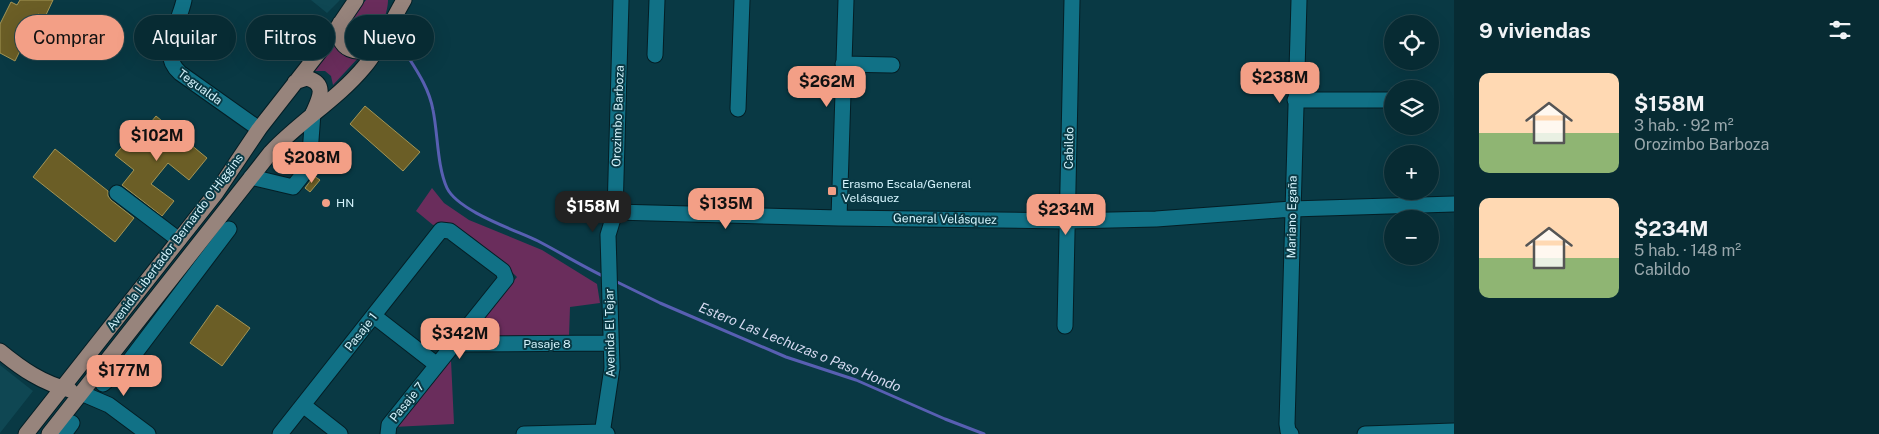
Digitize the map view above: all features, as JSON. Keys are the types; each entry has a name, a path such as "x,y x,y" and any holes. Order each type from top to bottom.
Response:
{"main road":[{"name":"Avenida Libertador Bernardo O'Higgins","path":"26,434 216,193 259,129 356,0"},
{"path":"393,15 396,0"},
{"name":"Avenida Libertador Bernardo O'Higgins","path":"395,15 404,0"},
{"path":"340,23 338,32 341,41 345,44"},
{"name":"Avenida Libertador Bernardo O'Higgins","path":"58,431 81,393 212,239 251,177 282,141 336,95 370,60"},
{"path":"295,82 306,78 320,89 320,98 313,113"},
{"path":"0,351 37,378 81,393"}],"street":[{"name":"Tegualda","path":"184,0 170,44 169,56 173,66 180,74 259,129"},
{"name":"Orozimbo Barboza","path":"608,261 609,227 615,212 621,0"},
{"path":"655,55 656,0"},
{"path":"738,109 742,0"},
{"path":"839,218 846,0"},
{"name":"Cabildo","path":"1065,326 1072,0"},
{"name":"Mariano Egaña","path":"1291,434 1287,424 1298,0"},
{"path":"843,64 892,65"},
{"path":"1295,100 1384,100"},
{"path":"251,177 293,187 309,167 313,113"},
{"path":"117,193 179,240"},
{"name":"General Velásquez","path":"615,212 839,218 1067,221 1156,219 1292,210 1454,204"},
{"name":"Avenida Libertador Bernardo O'Higgins","path":"103,384 127,364 212,239 229,228"},
{"name":"Pasaje 1","path":"280,434 442,230 450,231 503,271 506,279"},
{"name":"Avenida El Tejar","path":"604,433 612,368 608,261"},
{"name":"Pasaje 7","path":"388,434 388,426 506,279"},
{"path":"374,316 438,365"},
{"name":"Pasaje 8","path":"453,344 611,343"},
{"path":"110,357 127,364"},
{"path":"81,393 108,405 148,434"},
{"path":"303,405 340,434"},
{"path":"1365,434 1454,431"},
{"path":"524,434 604,433"}],"shaded area":[{"path":"311,0 340,0 327,13"},
{"path":"366,0 388,0 385,15 355,14"},
{"path":"336,42 342,53 345,54 345,60 356,60 333,85 331,76 325,71 313,71 322,60 335,60"},
{"path":"432,188 444,203 469,220 542,250 597,284 600,303 570,307 569,337 463,340 517,277 466,233 444,224 433,225 416,211"},
{"path":"451,360 454,424 393,427"},
{"path":"0,365 33,391 0,433"}],"building":[{"path":"20,0 53,0 46,15 15,15 15,61 0,53 0,24 11,2 17,5"},
{"path":"365,106 420,152 403,171 350,124"},
{"path":"156,116 207,158 189,180 168,163 151,184 174,201 162,216 122,185 134,170 115,155 133,134 138,138"},
{"path":"55,149 108,191 108,196 111,200 134,218 115,242 33,177"},
{"path":"314,176 320,180 310,192 305,188"},
{"path":"217,305 250,328 222,366 190,343"}],"waterway":[{"name":"Estero Las Lechuzas o Paso Hondo","path":"410,60 429,94 435,119 441,170 447,188 453,196 488,219 538,241 605,277"},
{"name":"Estero Las Lechuzas o Paso Hondo","path":"613,280 660,303 786,357 856,380 984,434"}],"place":[{"name":"Erasmo Escala/General Velásquez","path":"832,191"},
{"name":"HN","path":"326,203"}]}
